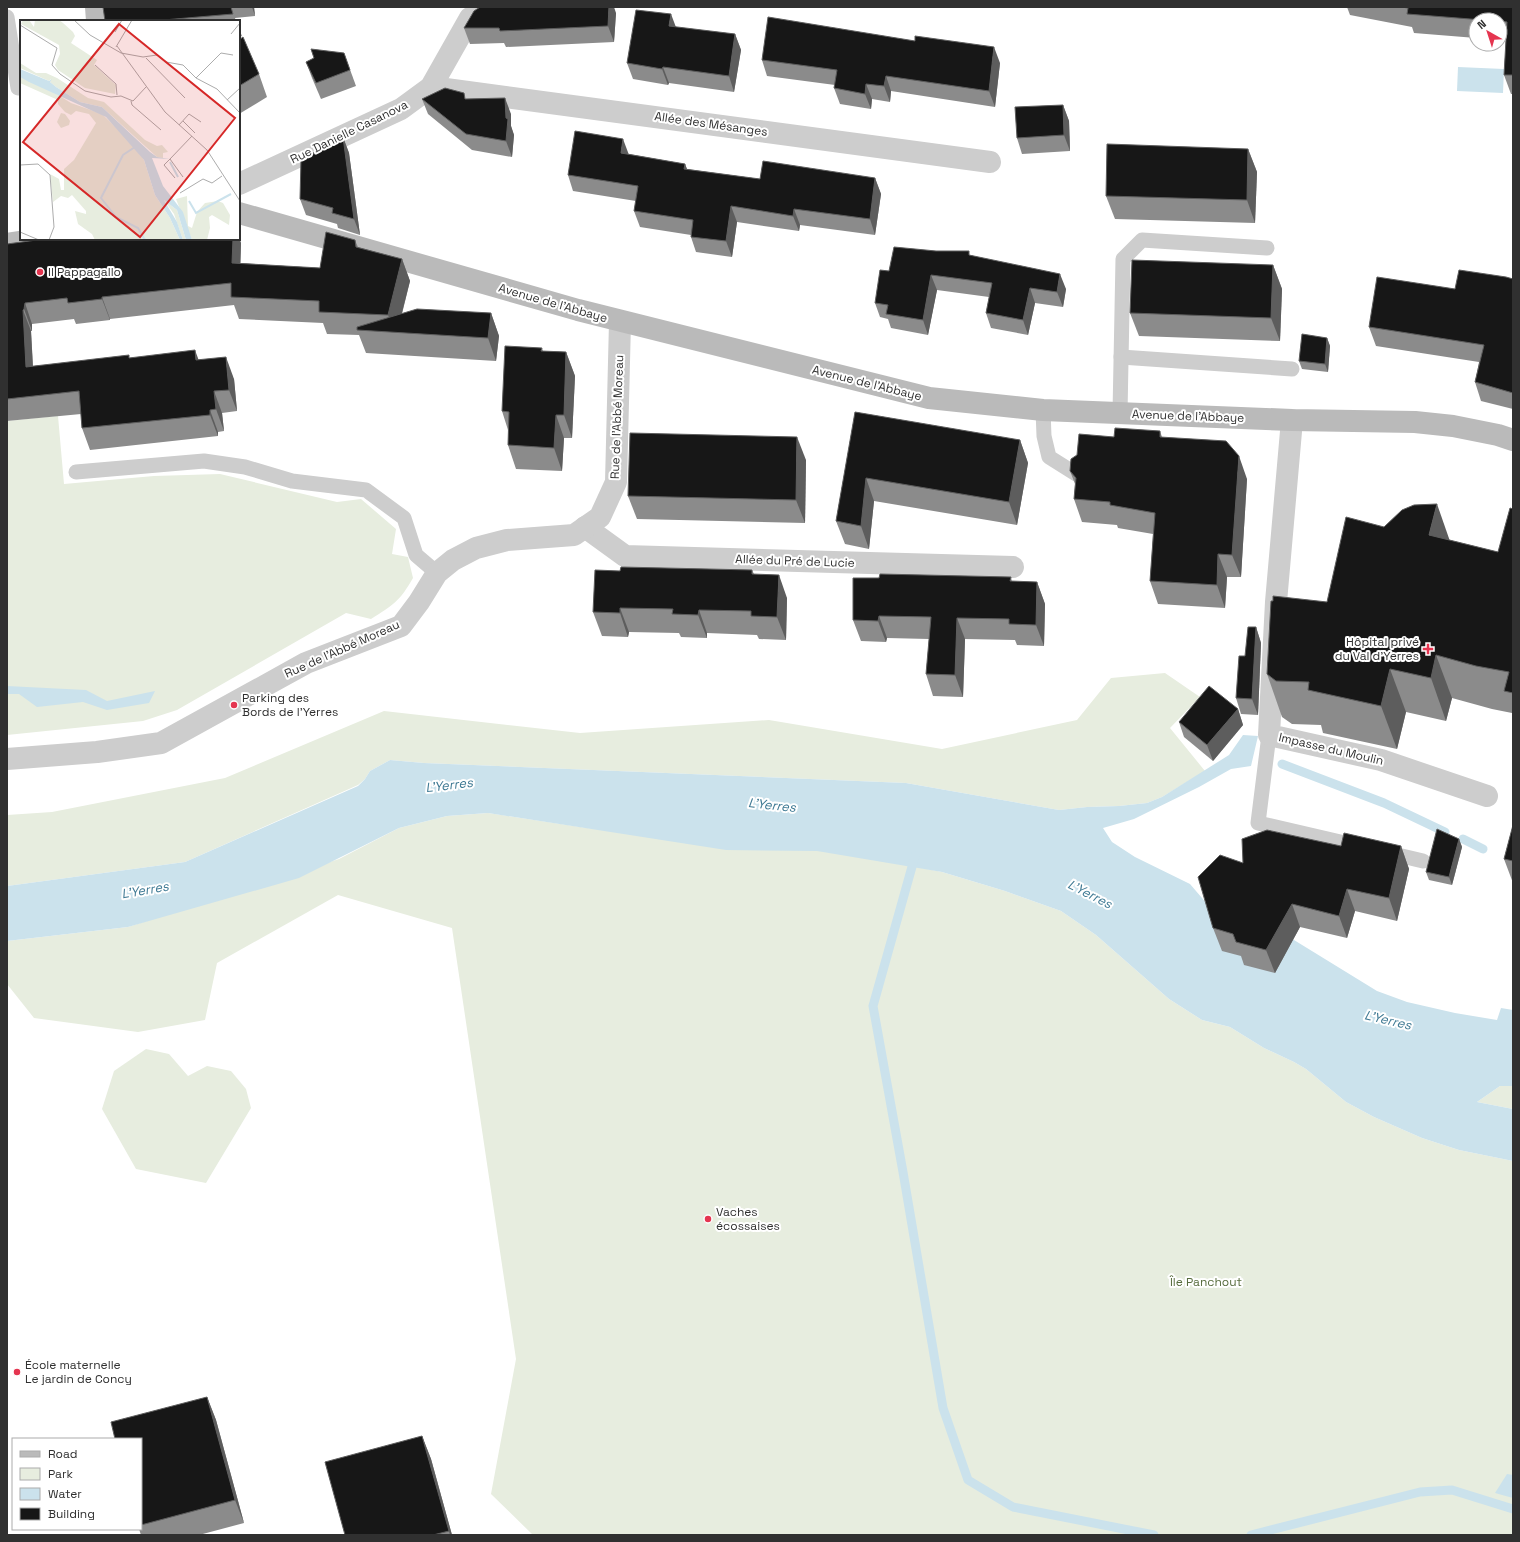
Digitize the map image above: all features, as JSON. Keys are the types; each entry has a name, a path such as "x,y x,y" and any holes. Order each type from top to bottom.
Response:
{"street":[{"path":"96,7 97,20"},
{"name":"Rue Danielle Casanova","path":"240,184 402,109 431,87 470,18 488,7"},
{"name":"Allée des Mésanges","path":"431,87 990,162"},
{"name":"Avenue de l'Abbaye","path":"240,213 620,322 929,398 1043,410 1292,420 1415,422 1453,426 1498,435 1513,440"},
{"path":"7,244 33,240"},
{"name":"Rue de l'Abbé Moreau","path":"7,759 97,752 161,743 306,663 401,626 419,602 436,573 453,560 476,548 507,540 574,535 600,517 616,482 620,322"},
{"name":"Impasse du Moulin","path":"1292,420 1276,602 1269,735 1381,760 1487,796"},
{"name":"Allée du Pré de Lucie","path":"585,527 625,556 1013,568"}],"lane":[{"path":"7,17 18,88"},
{"path":"1120,413 1123,259 1142,240 1267,248"},
{"path":"1121,357 1292,369"},
{"path":"1043,410 1044,436 1049,457 1076,474"},
{"path":"76,472 204,461 245,467 292,481 366,490 404,518 416,555 436,573"},
{"path":"1269,735 1258,823 1424,861"}],"green space":[{"path":"58,416 64,484 154,476 220,474 337,502 361,499 396,529 392,554 408,557 413,578 395,602 371,619 346,613 177,710 143,721 7,735 7,421"},
{"path":"1165,673 1200,697 1170,728 1205,771 1162,797 1147,803 1059,810 906,783 424,763 390,760 370,771 365,779 358,785 185,862 7,886 7,815 52,812 225,778 384,711 580,733 769,720 942,749 1077,720 1111,678"},
{"name":"Île Panchout","path":"488,813 587,828 838,851 942,872 1005,891 1061,911 1096,935 1169,999 1202,1020 1230,1027 1264,1048 1294,1062 1306,1069 1346,1102 1374,1117 1422,1138 1459,1150 1513,1161 1513,1535 533,1535 491,1494 516,1359 452,928 338,895 217,963 205,1020 138,1032 34,1018 7,984 7,941 128,927 339,859 399,828 447,816"},
{"path":"146,1049 169,1054 188,1076 207,1066 231,1071 246,1089 251,1108 206,1183 136,1169 102,1109 114,1071"},
{"path":"1500,1086 1513,1086 1513,1109 1477,1102"}],"water":[{"path":"1458,67 1504,69 1503,93 1457,91"},
{"path":"7,686 86,690 107,701 155,691 149,703 107,710 83,702 37,707 19,694 7,694"},
{"name":"L'Yerres","path":"1243,735 1258,736 1251,766 1231,769 1199,787 1134,819 1103,828 1112,842 1135,857 1190,884 1208,905 1273,922 1294,940 1377,991 1407,1002 1455,1013 1497,1020 1501,1008 1513,1010 1513,1086 1500,1086 1477,1102 1513,1109 1513,1161 1459,1150 1422,1138 1374,1117 1346,1102 1306,1069 1294,1062 1264,1048 1230,1027 1202,1020 1169,999 1096,935 1061,911 1005,891 942,872 817,851 726,850 488,813 447,816 399,828 299,878 128,927 7,941 7,886 185,862 358,786 370,771 390,760 424,763 906,783 1059,810 1147,803 1162,797 1229,755"},
{"path":"1507,1474 1513,1475 1513,1498 1495,1493"}],"building":[{"path":"103,7 231,7 233,14 164,20 105,20"},
{"path":"480,7 609,7 608,26 500,31 499,28 464,28 474,11"},
{"path":"1401,7 1513,7 1513,75 1504,75 1505,52 1508,52 1508,12 1468,12 1468,19 1407,14 1408,8"},
{"path":"636,10 671,14 669,26 735,34 729,76 663,67 662,69 627,63"},
{"path":"768,17 915,41 915,36 994,47 989,91 886,76 884,86 866,84 865,94 834,88 837,70 762,60"},
{"path":"243,37 259,74 240,85 240,39"},
{"path":"311,49 344,53 350,70 316,83 306,62 314,58"},
{"path":"445,88 464,93 465,99 505,98 506,118 508,119 506,141 466,134 422,99"},
{"path":"1063,105 1064,135 1017,138 1015,107"},
{"path":"575,131 623,139 621,153 685,164 684,169 760,179 763,161 875,178 870,219 794,209 793,216 731,206 726,241 691,237 693,220 634,211 638,186 568,175"},
{"path":"343,137 354,219 332,213 333,208 300,199 301,159"},
{"path":"1107,144 1248,149 1247,200 1106,196"},
{"path":"326,232 355,240 356,247 402,259 388,315 319,312 319,301 231,297 231,283 102,297 102,299 68,303 67,298 25,303 23,310 26,367 129,355 129,358 195,350 196,360 226,357 229,390 214,391 216,409 210,410 210,415 82,428 79,391 7,399 7,244 37,240 233,240 232,263 320,268"},
{"path":"894,247 936,251 969,251 969,255 1060,274 1057,292 1030,288 1023,320 986,313 992,283 931,275 923,320 886,314 888,305 875,303 880,270 889,271"},
{"path":"1132,260 1273,265 1271,318 1130,313"},
{"path":"1459,270 1513,279 1513,393 1475,382 1484,345 1369,327 1377,277 1455,289"},
{"path":"417,309 491,313 488,338 357,330 357,327"},
{"path":"1302,334 1327,338 1325,364 1299,361"},
{"path":"505,346 542,348 541,351 566,352 564,415 556,415 554,448 508,445 509,412 502,411"},
{"path":"855,412 1020,440 1009,502 866,478 861,526 836,521"},
{"path":"1115,428 1160,431 1160,437 1226,441 1239,456 1232,555 1218,554 1217,585 1150,581 1155,513 1110,505 1110,502 1074,499 1076,478 1070,471 1071,459 1077,455 1079,434 1114,437"},
{"path":"630,433 797,437 796,500 628,496"},
{"path":"1437,504 1429,535 1498,552 1510,508 1513,509 1513,693 1504,691 1509,672 1476,666 1436,655 1431,678 1390,669 1381,706 1308,690 1309,682 1276,681 1267,674 1271,601 1273,601 1273,596 1327,602 1346,517 1384,527 1402,510 1414,505"},
{"path":"621,567 752,570 752,574 779,575 777,617 751,616 751,611 699,610 698,615 672,614 673,609 620,608 620,613 593,612 595,570 620,571"},
{"path":"880,574 1011,577 1010,581 1037,582 1036,625 1009,624 1009,619 957,618 955,675 926,674 931,617 879,616 878,621 853,620 853,578 879,578"},
{"path":"1248,627 1256,627 1252,699 1236,698 1239,656 1245,656"},
{"path":"1209,686 1238,709 1207,745 1179,722"},
{"path":"1513,825 1513,861 1504,859"},
{"path":"1437,829 1459,839 1449,877 1426,872"},
{"path":"1267,830 1341,846 1344,833 1401,846 1389,898 1347,889 1339,916 1292,904 1266,950 1236,942 1233,934 1213,928 1198,877 1220,855 1243,863 1242,839"},
{"path":"207,1397 235,1500 142,1525 142,1438 115,1438 111,1422"},
{"path":"422,1436 449,1531 433,1535 345,1535 325,1462"}],"waterway":[{"path":"1282,764 1384,803 1445,832"},
{"path":"1463,839 1483,849"},
{"path":"915,856 873,1006 943,1408 968,1480 1013,1507 1154,1535"},
{"path":"1251,1535 1420,1492 1452,1490 1513,1509"}],"place":[{"name":"Il Pappagallo","path":"40,272"},
{"name":"Hôpital privé du Val d'Yerres","path":"1428,649"},
{"name":"Parking des Bords de l'Yerres","path":"234,705"},
{"name":"Vaches écossaises","path":"708,1219"},
{"name":"École maternelle Le jardin de Concy","path":"17,1372"}]}
